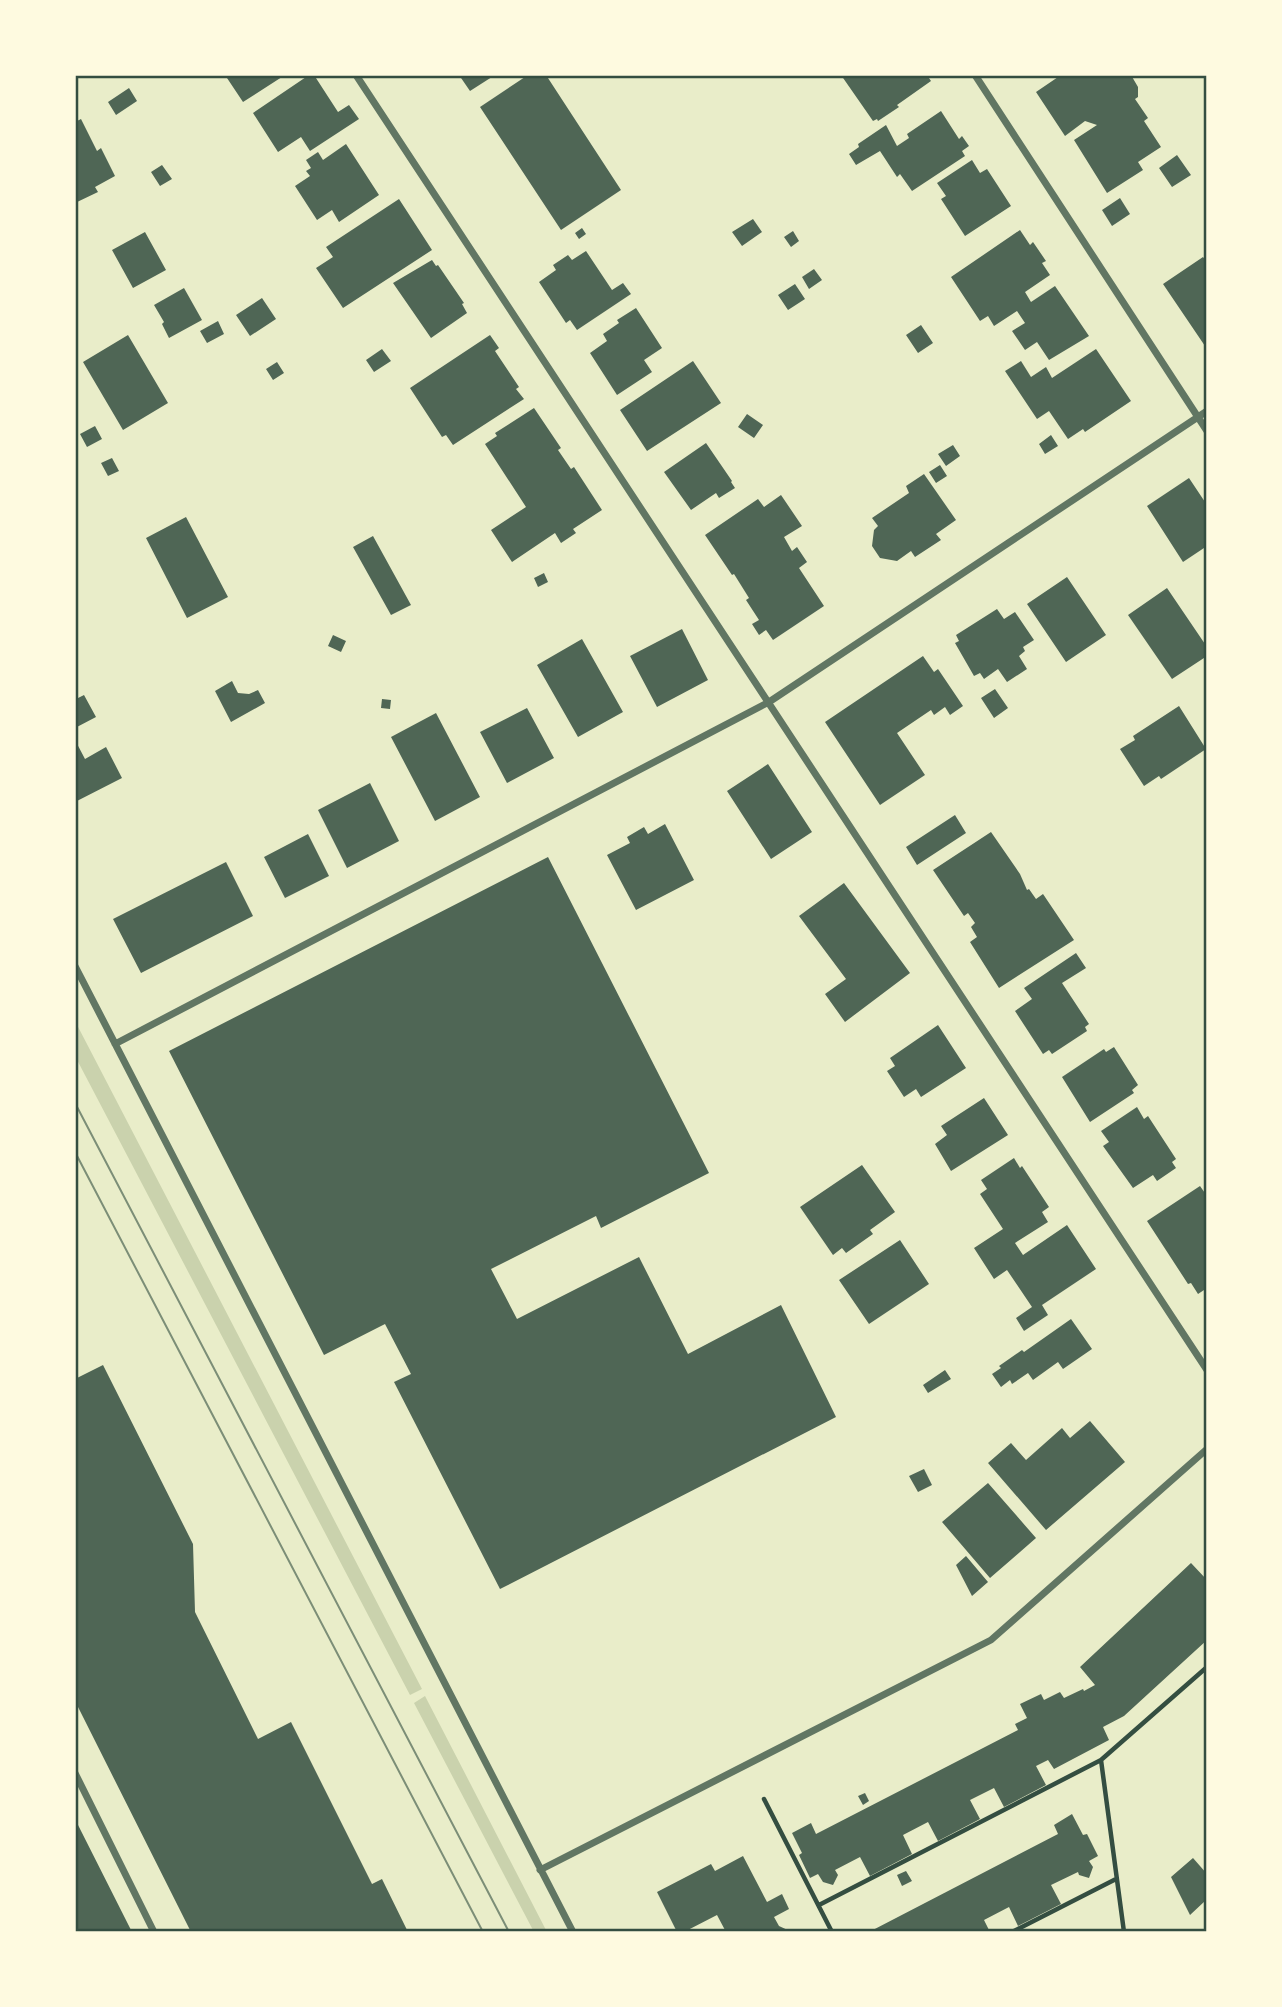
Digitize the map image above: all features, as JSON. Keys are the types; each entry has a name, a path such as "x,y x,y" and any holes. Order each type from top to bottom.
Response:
{"street":[{"path":"356,75 1207,1370"},
{"path":"975,75 1207,431"},
{"path":"115,1044 769,702 1207,411"},
{"path":"75,966 573,1932"},
{"path":"540,1870 991,1640 1207,1450"},
{"path":"75,1773 154,1932"}],"path":[{"path":"819,1905 1101,1760 1207,1667"},
{"path":"1101,1760 1124,1932"},
{"path":"764,1799 832,1932"},
{"path":"1013,1932 1116,1879"}],"green space":[{"path":"75,1021 422,1689 410,1695 75,1056"},
{"path":"425,1696 547,1932 534,1932 414,1703"}],"building":[{"path":"225,75 285,75 243,102"},
{"path":"309,75 314,75 338,112 349,105 359,119 310,151 301,137 278,152 253,113"},
{"path":"459,75 495,75 470,91"},
{"path":"528,75 546,75 621,190 561,230 480,107"},
{"path":"841,75 927,75 931,81 897,105 899,107 878,121 873,121"},
{"path":"1061,75 1131,75 1138,87 1138,97 1135,99 1148,118 1144,121 1161,147 1138,162 1143,170 1107,193 1074,140 1097,125 1085,121 1065,136 1036,92"},
{"path":"129,88 137,101 116,115 108,102"},
{"path":"941,111 959,139 962,136 969,146 962,151 965,156 912,191 900,174 897,177 880,151 856,165 849,154 859,147 858,144 886,125 897,146 909,138 907,134"},
{"path":"81,119 97,151 101,148 115,176 95,187 98,192 75,203 75,122"},
{"path":"346,144 379,195 339,222 332,210 317,220 295,186 310,176 306,171 311,168 306,160 318,152 323,160"},
{"path":"1177,155 1191,175 1172,187 1159,168"},
{"path":"972,160 980,173 987,169 1011,206 965,236 941,199 946,196 937,183"},
{"path":"162,165 172,179 160,186 151,172"},
{"path":"1120,198 1130,214 1112,226 1102,210"},
{"path":"399,199 432,250 343,308 316,268 333,257 326,247"},
{"path":"753,219 762,232 742,246 732,232"},
{"path":"582,228 586,234 579,239 575,233"},
{"path":"1020,230 1030,245 1033,242 1046,261 1042,263 1050,275 1025,292 1031,302 1055,286 1089,336 1049,360 1037,342 1025,350 1012,331 1025,323 1017,311 994,326 988,316 980,321 951,277"},
{"path":"793,231 799,241 791,247 784,237"},
{"path":"145,232 166,270 133,288 112,250"},
{"path":"586,251 612,290 623,283 631,294 577,330 570,320 566,323 539,282 556,270 553,265 568,255 572,260"},
{"path":"1203,257 1207,262 1207,349 1163,284"},
{"path":"432,260 464,303 462,304 467,313 431,338 393,283"},
{"path":"814,269 822,280 809,289 802,277"},
{"path":"795,284 805,299 788,310 778,295"},
{"path":"184,288 202,320 169,338 154,305"},
{"path":"262,298 276,319 250,336 236,315"},
{"path":"636,308 662,348 644,360 652,372 617,395 590,353 607,341 603,334 619,323 617,320"},
{"path":"218,321 224,334 207,343 200,331"},
{"path":"921,325 933,343 918,353 906,335"},
{"path":"128,335 168,403 123,430 83,362"},
{"path":"490,335 499,348 495,351 524,399 453,445 446,435 442,437 410,388"},
{"path":"382,349 391,361 374,372 366,360"},
{"path":"1096,349 1131,401 1085,432 1083,429 1068,439 1049,411 1037,419 1005,371 1021,361 1031,377 1046,367 1052,378"},
{"path":"693,361 721,403 647,451 620,410"},
{"path":"277,362 284,373 273,380 266,369"},
{"path":"534,408 561,448 558,450 571,469 574,467 602,510 573,529 576,533 561,543 555,533 512,562 491,530 526,507 485,444 497,436 495,433"},
{"path":"747,414 763,425 754,438 738,427"},
{"path":"95,426 102,439 87,447 80,434"},
{"path":"1051,435 1058,446 1045,454 1039,444"},
{"path":"706,443 735,488 719,498 716,493 691,510 664,472"},
{"path":"953,445 960,456 946,466 938,454"},
{"path":"112,458 119,471 108,476 101,463"},
{"path":"940,465 947,476 936,483 929,472"},
{"path":"924,474 956,520 936,534 941,540 915,557 911,551 897,561 880,558 872,546 874,530 878,526 872,518 909,493 906,486"},
{"path":"1189,478 1207,505 1207,546 1183,562 1147,506"},
{"path":"781,495 802,526 784,537 792,551 797,547 807,562 799,568 824,606 773,640 766,630 759,635 752,624 759,620 746,600 749,598 705,535 758,499 764,507"},
{"path":"186,517 228,597 187,618 146,538"},
{"path":"373,536 411,605 391,615 353,547"},
{"path":"544,573 548,582 538,587 534,578"},
{"path":"1067,577 1106,635 1066,662 1027,604"},
{"path":"1167,588 1207,647 1207,656 1172,679 1128,615"},
{"path":"997,609 1004,619 1015,612 1034,640 1023,647 1025,651 1019,656 1027,669 1007,682 998,669 984,679 980,673 974,676 955,643 959,641 956,635"},
{"path":"682,629 708,680 657,707 630,656"},
{"path":"333,635 346,641 341,652 328,646"},
{"path":"582,639 623,712 578,737 537,665"},
{"path":"923,656 934,672 938,669 963,706 950,715 945,707 934,715 931,710 897,733 925,775 880,805 825,722"},
{"path":"232,681 238,693 249,694 258,690 265,703 231,722 215,691"},
{"path":"995,689 1008,708 994,718 981,698"},
{"path":"75,692 78,698 84,695 96,717 75,728"},
{"path":"382,699 391,700 390,709 381,708"},
{"path":"1179,706 1206,749 1161,779 1159,776 1144,786 1120,749 1135,740 1133,736"},
{"path":"527,708 554,758 507,783 480,732"},
{"path":"436,713 480,797 435,821 391,737"},
{"path":"75,740 85,759 106,747 122,778 75,802"},
{"path":"768,764 812,832 771,859 727,791"},
{"path":"370,783 399,841 347,868 318,810"},
{"path":"955,815 966,833 917,865 906,847"},
{"path":"665,824 694,880 636,910 607,855 630,843 627,837 644,827 648,834"},
{"path":"991,832 1020,874 1027,890 1029,889 1036,899 1043,894 1074,940 999,988 970,942 977,937 971,927 975,923 968,913 964,916 933,870"},
{"path":"308,834 329,876 285,898 264,857"},
{"path":"548,857 709,1173 601,1228 596,1216 491,1269 517,1319 639,1257 688,1354 781,1305 836,1417 500,1589 394,1382 411,1374 385,1324 324,1355 169,1051"},
{"path":"226,862 253,916 141,973 113,919"},
{"path":"844,883 910,973 845,1022 825,994 846,979 799,916"},
{"path":"1076,953 1086,968 1062,983 1089,1024 1085,1027 1087,1031 1052,1054 1049,1050 1043,1054 1015,1011 1032,999 1024,988"},
{"path":"938,1025 966,1068 921,1097 916,1089 904,1097 887,1071 895,1066 890,1058"},
{"path":"1114,1047 1138,1085 1132,1090 1134,1093 1090,1122 1062,1077 1104,1049 1106,1052"},
{"path":"984,1098 1008,1135 951,1171 935,1144 947,1135 941,1126"},
{"path":"1137,1107 1144,1119 1148,1116 1176,1159 1172,1162 1176,1168 1157,1181 1153,1175 1133,1188 1103,1146 1109,1142 1101,1131"},
{"path":"1014,1158 1049,1207 1042,1212 1048,1222 1015,1243 1023,1255 1067,1225 1096,1269 1042,1305 1048,1315 1024,1331 1016,1318 1032,1307 1007,1270 994,1279 974,1248 1003,1229 980,1194 987,1189 981,1180"},
{"path":"862,1165 895,1212 870,1230 873,1234 846,1253 842,1248 833,1255 800,1207"},
{"path":"1200,1186 1207,1196 1207,1288 1198,1294 1191,1283 1188,1284 1147,1221"},
{"path":"900,1240 929,1284 869,1324 839,1280"},
{"path":"1071,1319 1092,1349 1063,1369 1058,1362 1033,1380 1028,1373 1012,1384 1010,1380 1001,1387 992,1374 1001,1368 999,1366"},
{"path":"103,1365 193,1544 195,1612 258,1739 291,1722 372,1884 382,1879 408,1932 191,1932 75,1701 75,1379"},
{"path":"945,1370 951,1379 928,1393 923,1385"},
{"path":"1090,1421 1125,1462 1046,1530 988,1463 1011,1443 1026,1460 1062,1428 1070,1438"},
{"path":"924,1469 932,1485 918,1492 909,1476"},
{"path":"988,1483 1036,1538 990,1578 942,1522"},
{"path":"966,1556 988,1582 972,1596 956,1565"},
{"path":"1191,1563 1207,1580 1207,1640 1124,1716 1103,1727 1109,1740 1054,1769 1048,1760 1036,1766 1046,1785 1004,1807 994,1788 970,1800 980,1819 938,1841 928,1822 903,1835 912,1854 870,1876 860,1857 835,1870 838,1875 833,1885 823,1882 818,1874 810,1878 792,1833 811,1823 816,1834 1018,1730 1015,1724 1027,1718 1020,1704 1041,1694 1044,1700 1060,1692 1064,1698 1095,1685 1080,1667"},
{"path":"865,1793 869,1801 863,1805 858,1796"},
{"path":"1072,1814 1083,1835 1087,1834 1098,1856 1089,1861 1093,1867 1089,1878 1079,1875 1078,1872 1051,1885 1061,1904 1018,1926 1009,1907 984,1920 990,1932 869,1932 1058,1834 1054,1825"},
{"path":"75,1819 132,1932 75,1932"},
{"path":"743,1856 767,1902 782,1894 789,1909 774,1917 779,1926 792,1932 726,1932 717,1915 684,1932 677,1932 657,1892 711,1864 715,1871"},
{"path":"1193,1858 1207,1874 1207,1903 1205,1901 1190,1915 1171,1877"},
{"path":"906,1871 912,1881 902,1886 897,1875"}],"tram line":[{"path":"75,1103 509,1932"},
{"path":"75,1152 483,1932"}]}
